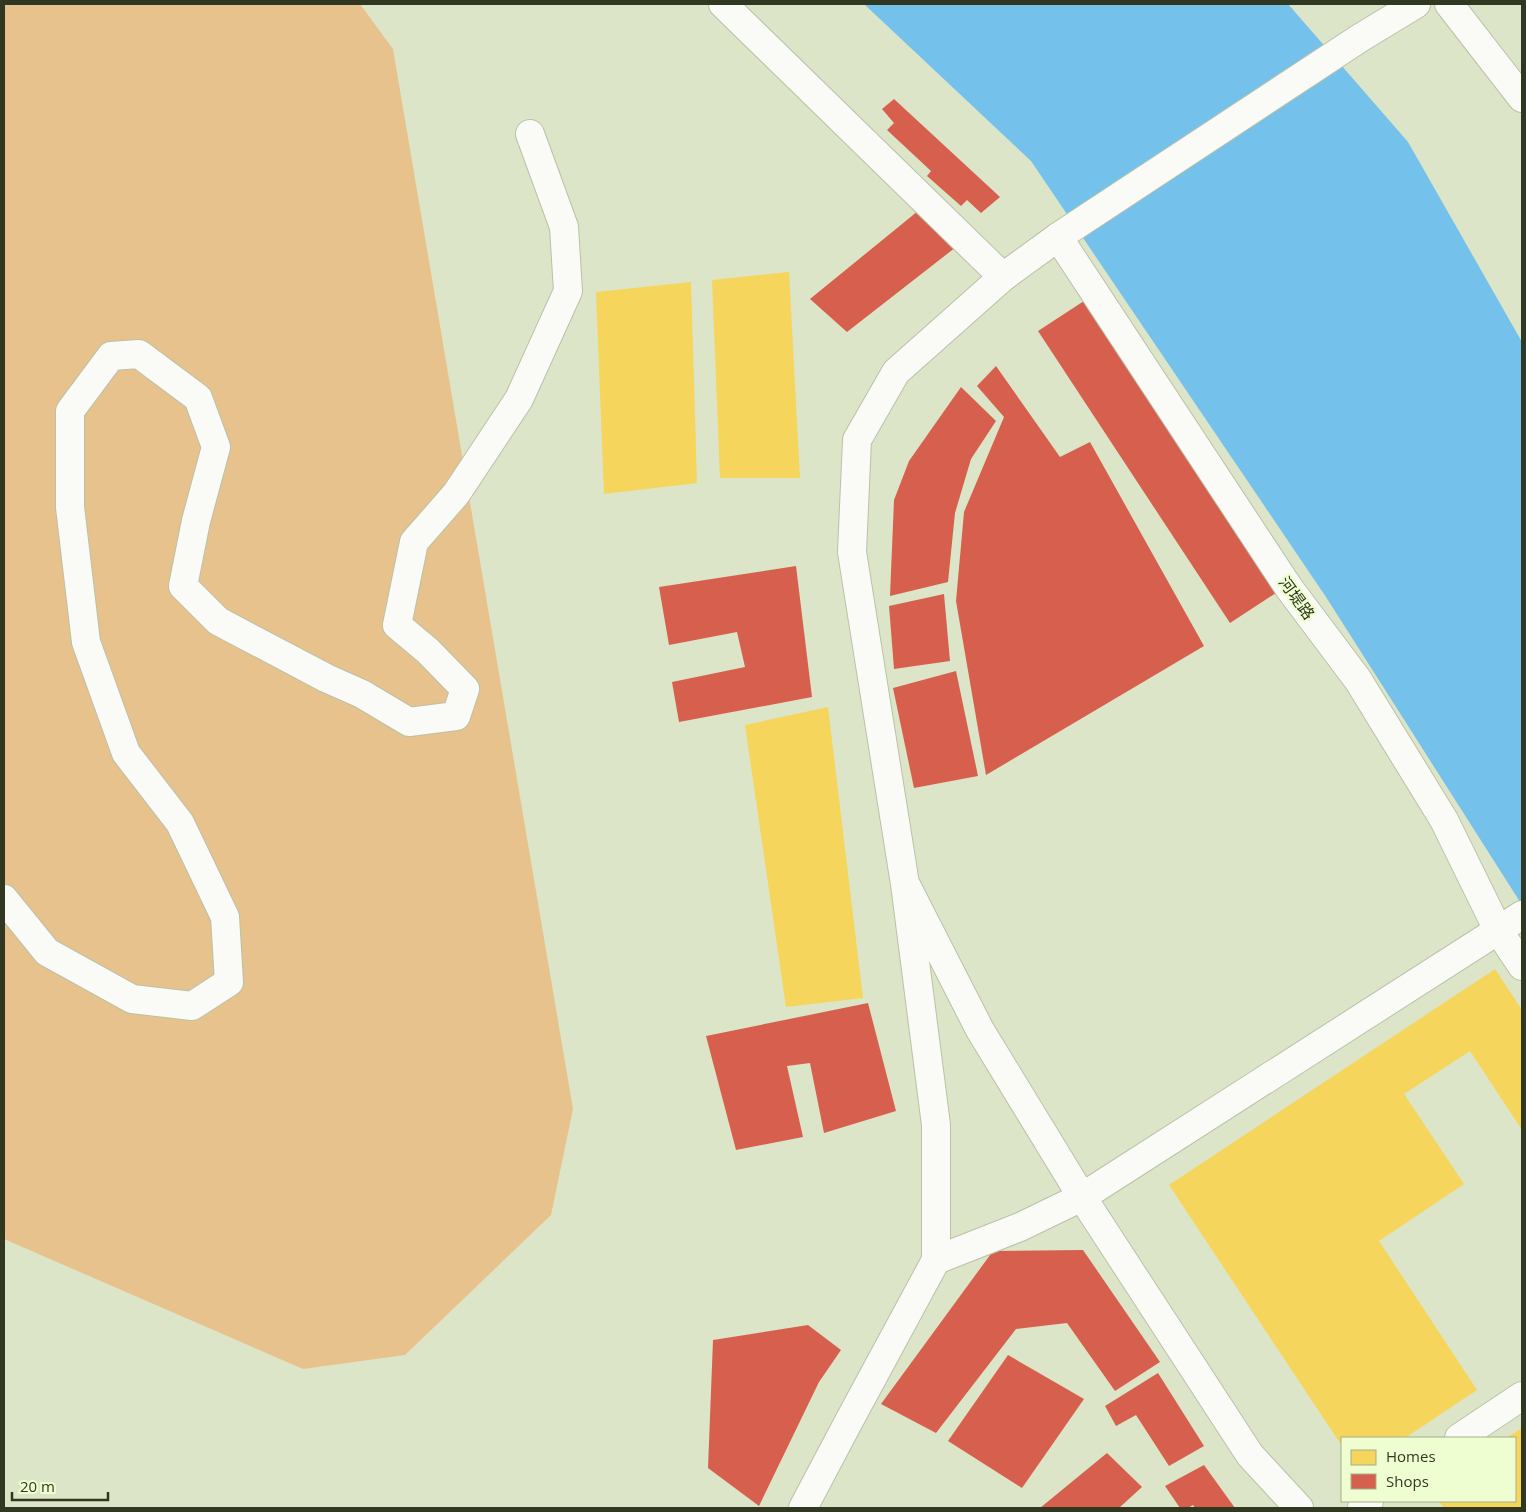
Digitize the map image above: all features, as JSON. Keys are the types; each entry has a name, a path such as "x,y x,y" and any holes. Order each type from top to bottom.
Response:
{"main road":[{"path":"723,4 1003,277"},
{"path":"804,1508 936,1260 936,1125 905,884 852,552 857,440 896,372 1003,277 1058,237 1360,38 1416,4"},
{"path":"1449,4 1522,98"},
{"path":"4,899 47,952 132,999 192,1006 229,982 225,917 180,823 126,754 86,642 70,507 70,411 111,356 139,354 198,398 216,447 196,521 183,586 218,621 326,678 362,694 409,722 456,716 465,689 428,651 397,625 414,542 456,494 519,399 568,291 564,227 530,134"},
{"name":"河堤路","path":"1058,237 1289,588 1358,680 1444,820 1498,930 1522,966"},
{"path":"905,884 980,1030 1082,1197 1250,1455 1299,1508"},
{"path":"936,1260 1020,1228 1082,1197 1522,914"},
{"path":"1460,1437 1522,1396"}],"shaded area":[{"path":"4,4 360,4 393,49 573,1109 551,1215 405,1355 303,1369 4,1239"}],"water":[{"path":"864,4 1288,4 1408,142 1522,342 1522,905 1326,597 1031,161"}],"building: Homes":[{"path":"789,272 800,478 720,478 712,280"},
{"path":"691,282 697,483 604,494 596,292"},
{"path":"828,707 863,998 786,1007 745,725"},
{"path":"1495,969 1522,1010 1522,1130 1470,1051 1404,1094 1464,1184 1379,1241 1477,1390 1406,1437 1341,1437 1341,1444 1169,1185"},
{"path":"1522,1428 1522,1508 1444,1508 1440,1502 1516,1502 1516,1437 1508,1437"}],"building: Shops":[{"path":"894,99 1000,197 981,213 967,200 961,206 927,176 931,171 887,130 894,123 882,109"},
{"path":"918,211 956,247 847,332 810,299"},
{"path":"1087,299 1279,591 1230,623 1038,331"},
{"path":"996,366 1060,457 1090,442 1204,646 986,775 956,601 964,512 1004,417 977,386"},
{"path":"961,387 996,421 971,459 955,513 948,582 890,596 894,500 909,461"},
{"path":"796,566 812,697 679,722 672,682 745,667 737,632 669,645 659,587"},
{"path":"944,594 950,661 894,669 889,606"},
{"path":"956,671 978,776 914,788 893,688"},
{"path":"868,1003 896,1111 824,1133 810,1063 787,1066 803,1137 736,1150 706,1036"},
{"path":"1083,1250 1160,1362 1115,1391 1067,1323 1016,1329 936,1433 881,1404 993,1251"},
{"path":"808,1325 841,1350 819,1382 759,1506 708,1468 713,1340"},
{"path":"1008,1355 1084,1399 1022,1488 948,1441"},
{"path":"1158,1373 1204,1446 1169,1466 1136,1415 1116,1426 1105,1406"},
{"path":"1107,1453 1142,1487 1119,1508 1040,1508"},
{"path":"1204,1465 1235,1508 1195,1508 1193,1505 1188,1508 1180,1508 1165,1486"}]}
